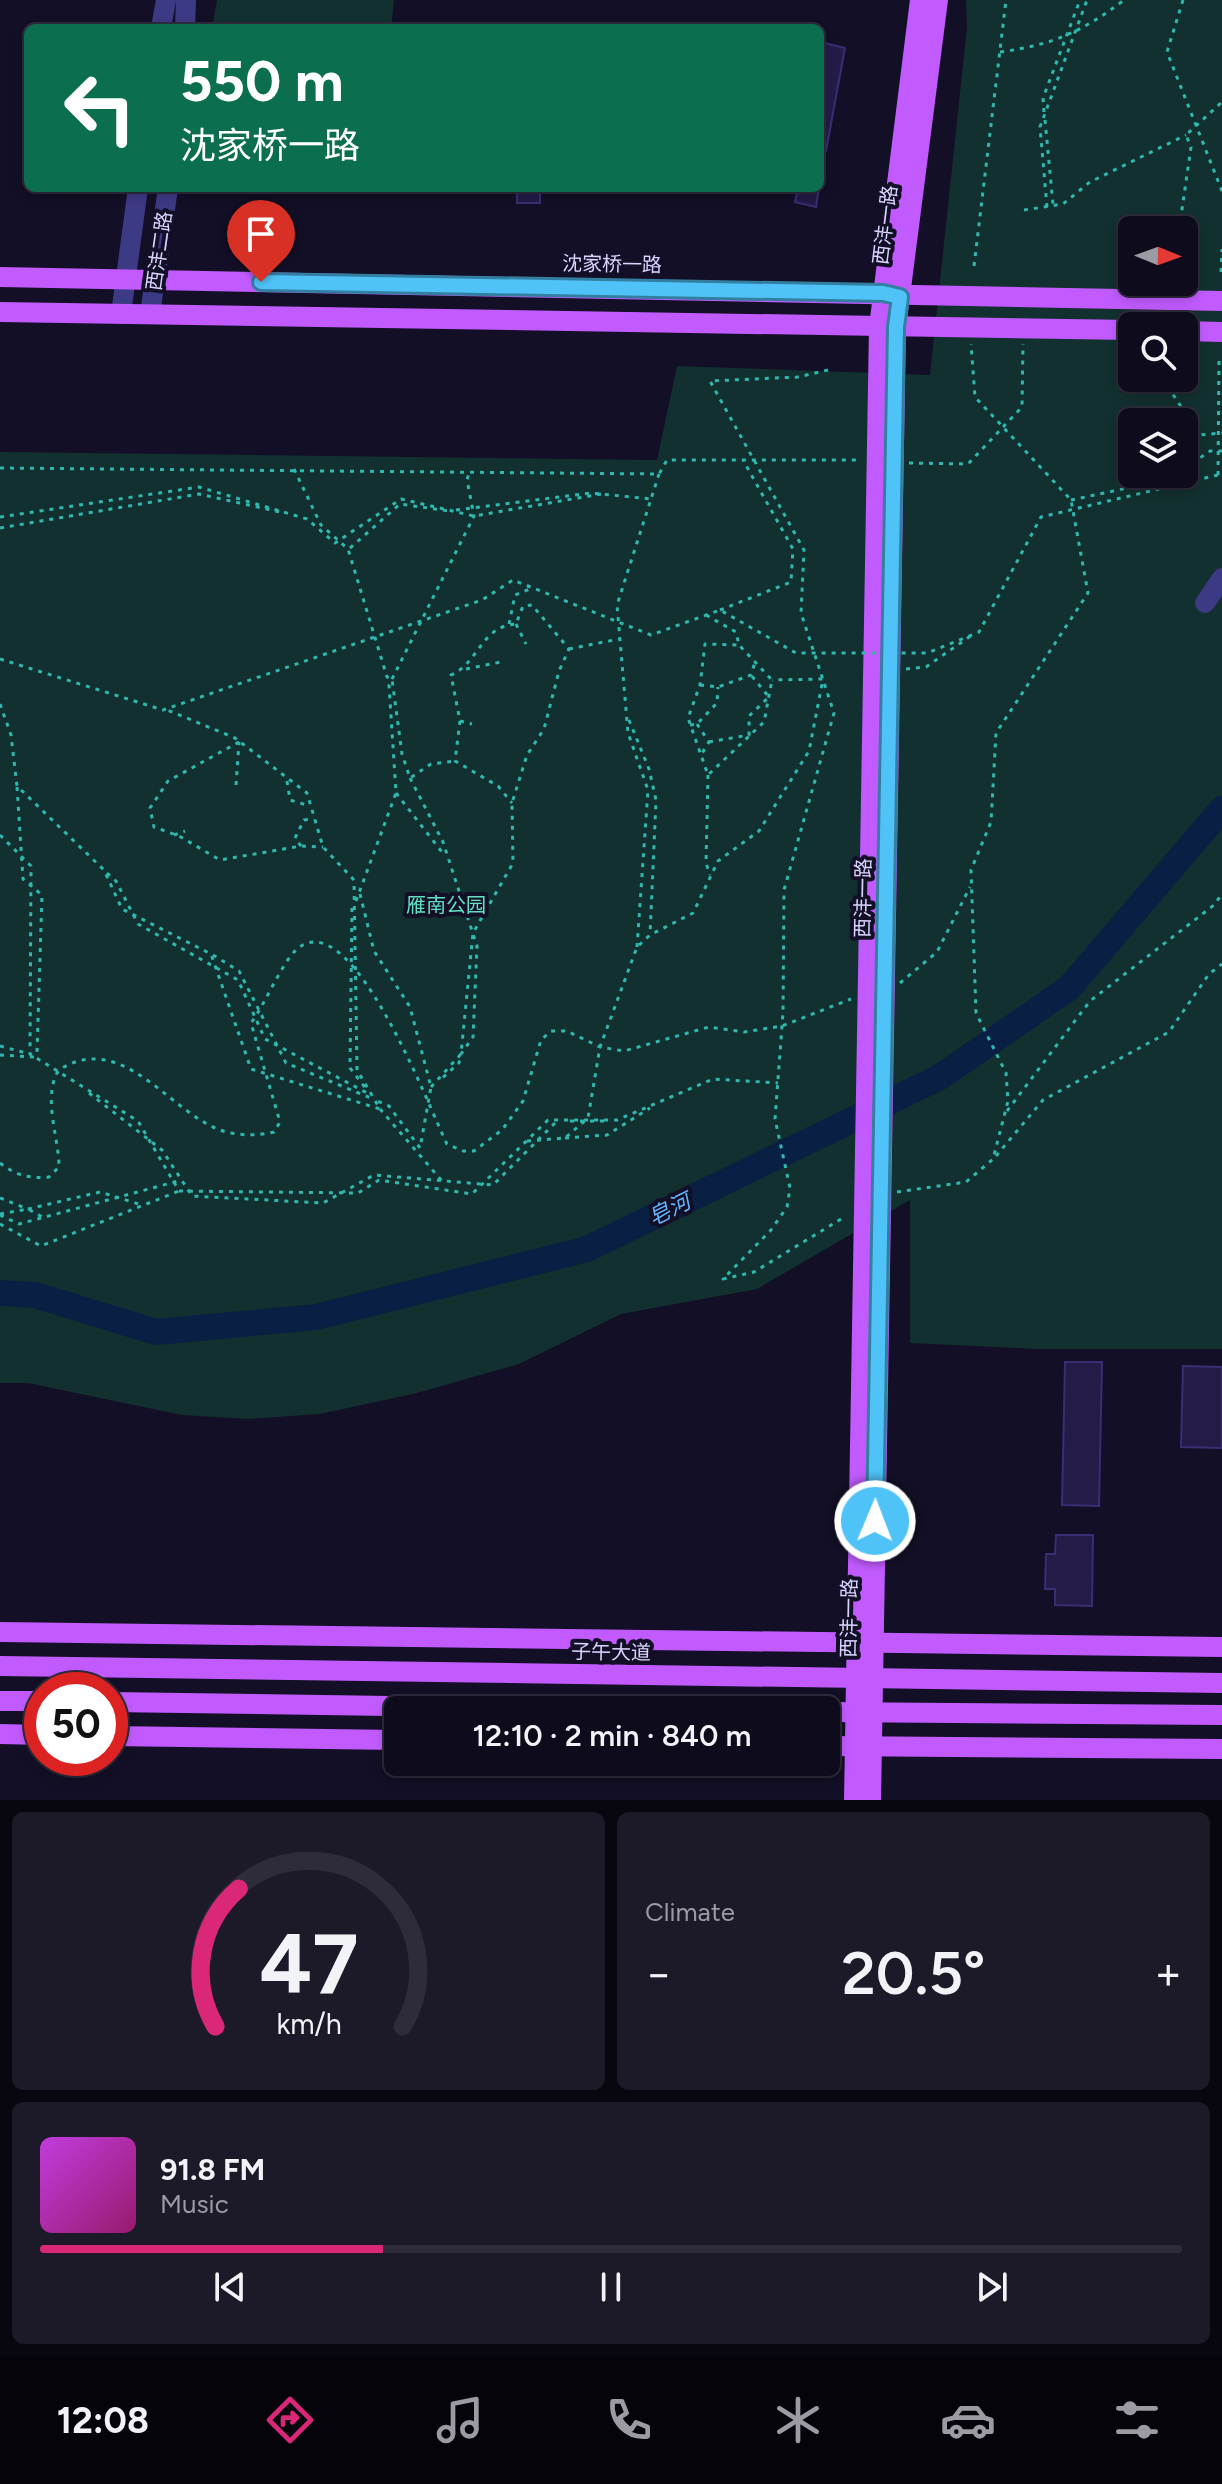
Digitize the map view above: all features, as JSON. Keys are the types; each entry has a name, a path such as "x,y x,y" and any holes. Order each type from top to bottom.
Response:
{"main road":[{"name":"西沣一路","path":"892,295 920,0"},
{"name":"西沣一路","path":"878,990 887,327 938,0"},
{"name":"沈家桥一路","path":"0,277 1222,301"},
{"path":"0,312 1118,330"},
{"path":"1198,331 1222,332"},
{"name":"西沣一路","path":"854,1800 863,1746 876,1066 890,671 885,461"},
{"path":"0,1632 1222,1647"},
{"name":"子午大道","path":"0,1666 1222,1683"},
{"path":"0,1701 24,1701"},
{"path":"128,1702 384,1706"},
{"path":"840,1712 1222,1715"},
{"path":"0,1734 24,1735"},
{"path":"128,1736 384,1740"},
{"path":"840,1746 1222,1749"},
{"name":"西沣一路","path":"863,1746 871,1800"}],"street":[{"path":"162,24 166,0"},
{"path":"185,24 186,0"},
{"name":"西沣二路","path":"121,314 137,192"},
{"name":"西沣二路","path":"150,314 167,192"},
{"path":"1205,603 1222,578"}],"path":[{"path":"974,266 1006,0"},
{"path":"1053,204 1043,98 1080,0"},
{"path":"1047,207 1040,127 1087,0"},
{"path":"1000,52 1026,48 1087,28 1124,0"},
{"path":"1183,0 1167,52 1222,191"},
{"path":"1024,210 1063,204 1090,182 1186,135 1222,102"},
{"path":"1181,216 1191,147 1186,135"},
{"path":"1221,272 1222,249"},
{"path":"970,328 975,397 1071,500 1088,593 996,733 991,822 971,870 976,1013 1006,1073 1008,1101 993,1159"},
{"path":"565,1138 588,1118 600,1047 637,947 648,790 628,733 617,605 659,474 667,460 968,464 1022,407 1024,329"},
{"path":"720,610 796,653 927,653 979,632 1041,517 1220,474 1219,361"},
{"path":"828,370 798,377 710,381 804,550 801,613 834,713 784,890 782,1026 775,1119 790,1188 787,1207 771,1230 723,1279 754,1272 874,1193 966,1182 993,1159 1043,1100 1169,1032 1209,974 1222,964"},
{"path":"1171,392 1200,435 1222,433"},
{"path":"1198,459 1210,451 1222,451"},
{"path":"165,709 482,600 513,580 651,635 791,582 793,549 742,459"},
{"path":"0,468 659,474"},
{"path":"294,469 319,521 348,549 387,677 392,679"},
{"path":"375,1100 350,1068 350,912 396,793 389,685 474,516 467,480 470,470"},
{"path":"0,517 199,487 307,519 335,543 400,502 440,513 601,494 651,499"},
{"path":"1071,500 1119,488"},
{"path":"0,528 199,494 319,521"},
{"path":"454,511 474,516 601,494"},
{"path":"348,549 400,502"},
{"path":"509,624 515,595 532,588"},
{"path":"526,644 516,624 523,606 532,605 569,649"},
{"path":"706,615 736,632 739,645 772,680 823,679"},
{"path":"466,669 489,633 516,624"},
{"path":"890,671 926,667 972,635"},
{"path":"569,649 619,639"},
{"path":"710,877 706,863 708,775 688,718 700,685 705,644 739,645"},
{"path":"461,1054 473,933 513,863 512,803 527,755 544,729 559,671 569,649"},
{"path":"0,659 165,709 237,740 287,781 307,793 323,847 354,880 357,1070 380,1109 442,1181"},
{"path":"455,761 460,721 451,675 501,662"},
{"path":"751,675 755,662"},
{"path":"700,685 718,687 751,675"},
{"path":"751,675 769,697"},
{"path":"392,679 403,758 449,861 477,946 473,1037 431,1087"},
{"path":"637,947 650,935 693,913 718,861 759,831 809,751 823,679"},
{"path":"708,775 764,722 772,680"},
{"path":"690,725 697,724 717,703 718,687"},
{"path":"749,735 749,716 769,697"},
{"path":"0,704 11,735 23,879 42,895 32,1056"},
{"path":"628,718 649,769 655,813 650,935"},
{"path":"460,721 472,724"},
{"path":"697,724 709,742"},
{"path":"709,742 749,735"},
{"path":"236,785 237,740"},
{"path":"237,740 168,781 150,808 154,827 220,860 250,851 323,847"},
{"path":"701,756 709,742"},
{"path":"396,775 403,758"},
{"path":"410,778 431,764 455,761 498,786 512,803"},
{"path":"287,781 290,800 310,806"},
{"path":"17,786 104,870 122,909 239,971 286,1063 389,1106 420,1148"},
{"path":"396,793 449,861"},
{"path":"647,802 655,813"},
{"path":"301,846 295,838 304,820 314,819"},
{"path":"174,835 185,831"},
{"path":"0,835 31,866 32,1056"},
{"path":"58,1072 96,1058 118,1062 220,1130 256,1136 274,1132 280,1122 251,1023 296,950 321,941 334,947 370,988 403,1046 447,1144 463,1151 474,1151 502,1130 523,1101 541,1040 551,1031 567,1031 600,1047 624,1051 709,1027 744,1032 782,1026 905,981 937,952 972,884"},
{"path":"359,892 374,951 410,1007 431,1087 418,1154"},
{"path":"1004,1115 1090,1001 1214,905 1222,894"},
{"path":"131,914 138,924 238,980 265,1039 371,1095"},
{"path":"211,954 251,1069 380,1109"},
{"path":"0,1046 32,1056 138,1121 179,1191"},
{"path":"0,1055 32,1056"},
{"path":"0,1163 11,1171 32,1178 49,1177 59,1167 52,1103 58,1072"},
{"path":"77,1083 162,1150 192,1196 323,1203 374,1175 493,1185 558,1120 617,1120 713,1079 778,1083"},
{"path":"524,1142 607,1135 660,1102"},
{"path":"0,1224 41,1246 179,1191 358,1193 379,1180 472,1194 548,1120 617,1120"},
{"path":"0,1214 19,1224 182,1180"},
{"path":"0,1214 100,1192 143,1205"},
{"path":"0,1198 44,1218"}],"green space":[{"path":"217,0 394,0 391,24 213,24"},
{"name":"雁南公园","path":"966,0 1222,0 1222,1349 1037,1349 910,1343 910,1200 757,1289 621,1314 519,1364 417,1393 320,1414 248,1419 182,1415 28,1383 0,1383 0,452 657,460 677,366 930,375 967,27"}],"building":[{"path":"824,43 845,48 824,151"},
{"path":"517,192 540,192 540,203 517,203"},
{"path":"797,192 818,192 816,207 795,202"},
{"path":"1065,1362 1102,1362 1099,1506 1062,1505"},
{"path":"1183,1366 1222,1367 1222,1448 1181,1447"},
{"path":"1056,1535 1093,1535 1092,1606 1055,1605 1055,1589 1045,1589 1046,1554 1055,1554"}],"waterway":[{"name":"皂河","path":"0,1293 35,1295 156,1332 316,1317 587,1249 940,1077 1069,988 1222,809"}],"route":[{"path":"261,282 883,293 900,297 896,327 875,1521"}]}
